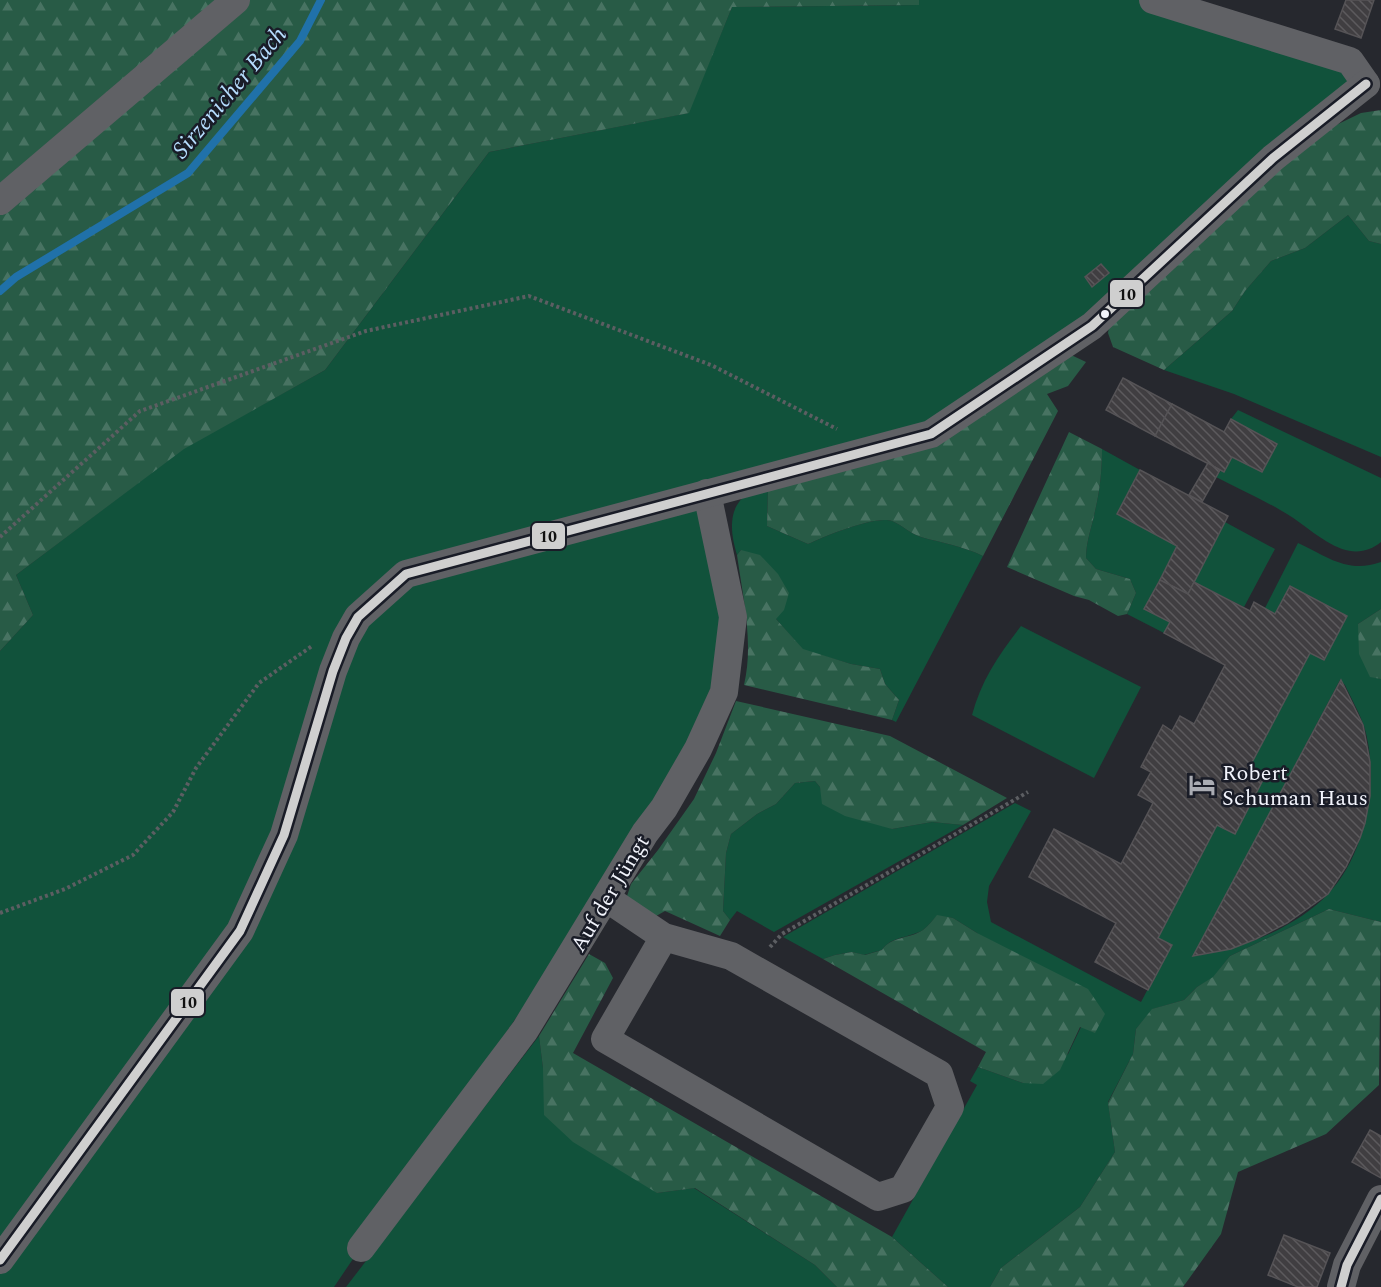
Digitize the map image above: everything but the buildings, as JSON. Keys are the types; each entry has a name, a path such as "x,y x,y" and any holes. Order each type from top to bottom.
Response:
{"street":[{"path":"0,201 236,0"},
{"path":"0,1260 240,931 284,835 333,671 346,638 358,617 405,574 931,434 1092,326 1273,158 1374,83 1350,62 1153,0"},
{"name":"Auf der Jüngt","path":"361,1248 525,1030 645,833 664,808 698,749 724,692 733,617 707,494"},
{"path":"606,898 664,937 731,956 939,1074 950,1107 903,1189 878,1197 605,1039 664,937"},
{"path":"1341,1287 1347,1264 1381,1199"}],"path":[{"path":"0,537 140,411 366,331 529,296 711,365 875,448"},
{"path":"0,913 65,889 132,855 173,812 196,768 260,683 316,642"},
{"path":"751,968 782,934 1028,792"}],"green space":[{"path":"0,0 919,0 919,5 732,7 689,113 489,152 325,370 184,449 16,575 33,615 0,651"},
{"path":"919,0 1153,0 1350,61 1366,84 1092,326 931,434 707,493 733,617 698,749 334,1287 0,1287 0,651 33,615 16,575 184,448 325,370 489,152 688,113 732,7 919,5"},
{"path":"1381,110 1381,244 1369,241 1348,215 1305,248 1271,261 1245,291 1232,311 1164,370 1113,347 1108,333 1110,322 1293,154 1330,128 1361,113"},
{"path":"1348,215 1369,241 1381,244 1381,457 1234,394 1164,370 1232,311 1245,291 1271,261 1305,248"},
{"path":"1069,354 1086,362 1068,386 1047,394 1058,411 983,556 960,547 921,537 892,521 875,521 850,527 808,544 767,526 768,487 934,443"},
{"path":"1238,410 1381,478 1381,542 1363,551 1342,549 1327,542 1294,518 1216,477 1232,457 1262,472 1277,444 1231,419"},
{"path":"1069,432 1102,449 1097,503 1086,558 1096,569 1130,579 1136,593 1127,614 1118,616 1089,600 1074,596 1007,567"},
{"path":"1102,449 1140,470 1117,514 1177,546 1145,608 1170,622 1164,633 1127,614 1136,593 1130,579 1096,569 1086,558 1097,503"},
{"path":"768,487 767,526 808,544 850,527 884,520 892,521 921,537 960,547 983,556 896,722 892,720 899,700 885,684 880,669 851,664 803,650 776,619 741,550 737,555 732,522 737,506 749,493"},
{"path":"1225,522 1275,549 1244,607 1194,582"},
{"path":"1298,543 1348,565 1369,565 1381,562 1381,609 1358,624 1370,676 1381,679 1381,922 1329,909 1230,956 1213,978 1197,987 1184,1000 1153,1009 1136,1029 1133,1054 1108,1102 1115,1152 1080,1207 1001,1268 990,1287 948,1287 892,1237 977,1085 970,1081 978,1067 1023,1083 1068,1054 1081,1027 977,933 953,918 937,916 918,933 890,942 882,950 864,955 852,952 823,959 783,937 1015,803 1031,811 989,886 987,902 991,922 1141,1002 1171,945 1158,938 1217,825 1265,774 1250,766 1310,653 1324,660 1347,616 1290,586 1275,614 1265,608","holes":["1340,680 1345,685 1364,726 1371,769 1367,814 1352,858 1328,894 1300,917 1248,943 1194,956"]},
{"path":"741,550 760,555 778,574 789,593 784,610 776,619 803,649 851,664 880,669 885,684 899,700 892,720 744,685 748,637 737,555"},
{"path":"1381,609 1381,679 1370,677 1359,654 1358,624"},
{"path":"1021,626 1141,687 1094,778 972,715 980,690 992,668"},
{"path":"736,701 890,736 1007,798 963,825 932,822 892,829 845,816 822,804 820,787 815,781 795,783 776,804 757,814 731,834 726,853 723,911 730,920 720,936 665,911 649,920 627,896 631,884 694,799 716,753"},
{"path":"815,781 822,795 892,829 932,822 963,825 774,932 737,911 730,920 723,911 726,853 731,834 757,814 776,804 795,783"},
{"path":"1329,909 1381,922 1379,1085 1326,1134 1238,1172 1221,1234 1183,1287 990,1287 1001,1268 1080,1207 1115,1152 1108,1103 1133,1054 1136,1029 1152,1009 1184,1000 1197,987 1213,977 1230,956"},
{"path":"937,915 953,918 977,933 1088,989 1105,1014 1095,1033 1080,1027 1060,1070 1043,1084 1023,1083 978,1067 986,1052 823,959 852,952 865,955 882,950 890,942 923,930"},
{"path":"589,954 605,963 613,978 573,1053 892,1237 948,1287 837,1287 815,1265 695,1188 657,1193 573,1142 544,1115 543,1068 539,1036"},
{"path":"539,1036 543,1068 657,1193 694,1188 815,1265 837,1287 346,1287"}],"waterway":[{"name":"Sirzenicher Bach","path":"0,291 16,277 188,173 300,41 321,0"}],"transit line":[{"name":"10","path":"0,1260 240,931 284,835 333,671 346,638 358,617 406,574 931,434 1092,326 1273,158 1366,84"},
{"name":"10","path":"1341,1287 1347,1265 1381,1199"}],"place":[{"name":"Robert Schuman Haus","path":"1202,785"}]}
